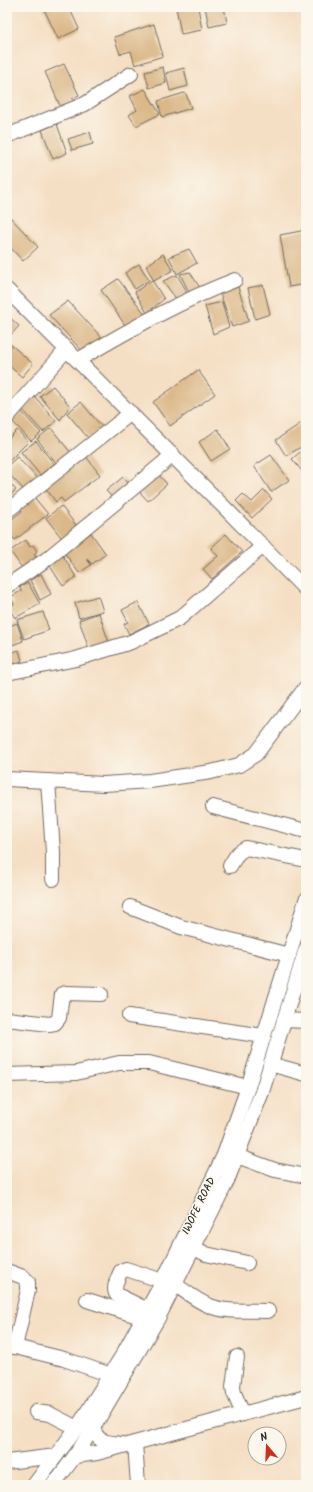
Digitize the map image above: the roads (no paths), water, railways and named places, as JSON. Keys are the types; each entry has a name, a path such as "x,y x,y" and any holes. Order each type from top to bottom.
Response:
{"street":[{"path":"7,136 85,104 130,74"},
{"path":"78,360 143,322 209,290 235,280"},
{"path":"7,290 306,590"},
{"path":"7,417 67,349"},
{"path":"7,511 131,413"},
{"path":"7,586 47,559 173,455"},
{"path":"7,673 76,659 131,642 180,618 263,546"},
{"path":"7,779 104,784 150,781 211,772 239,765 256,754 306,686"},
{"path":"48,781 53,852 53,879"},
{"path":"213,807 306,831"},
{"path":"230,866 238,853 246,848 306,860"},
{"name":"IWOFE ROAD","path":"55,1484 93,1428 150,1332 169,1283 224,1155 248,1087 306,900"},
{"path":"130,907 181,927 289,955"},
{"name":"IWOFE ROAD","path":"34,1485 76,1428 111,1375 146,1314 194,1248 227,1181 262,1092 306,949"},
{"path":"7,1019 49,1024 55,1023 59,1018 62,994 101,994"},
{"path":"129,1016 264,1036"},
{"path":"284,1020 306,1021"},
{"path":"7,1075 76,1073 119,1063 149,1063 248,1087"},
{"path":"270,1064 306,1074"},
{"path":"236,1156 275,1170 306,1176"},
{"path":"194,1248 206,1254 247,1263"},
{"path":"146,1314 117,1295 115,1292 114,1289 121,1271 126,1269 169,1283 199,1301 223,1310 268,1311"},
{"path":"7,1272 23,1277 28,1282 28,1290 11,1346 64,1359 111,1375"},
{"path":"87,1300 146,1314"},
{"path":"237,1357 233,1386 234,1393 243,1414"},
{"path":"75,1456 97,1453 306,1397"},
{"path":"36,1412 50,1414 76,1428"},
{"path":"93,1428 101,1441 130,1444"},
{"path":"130,1444 138,1485"},
{"path":"7,1462 56,1456"}]}
